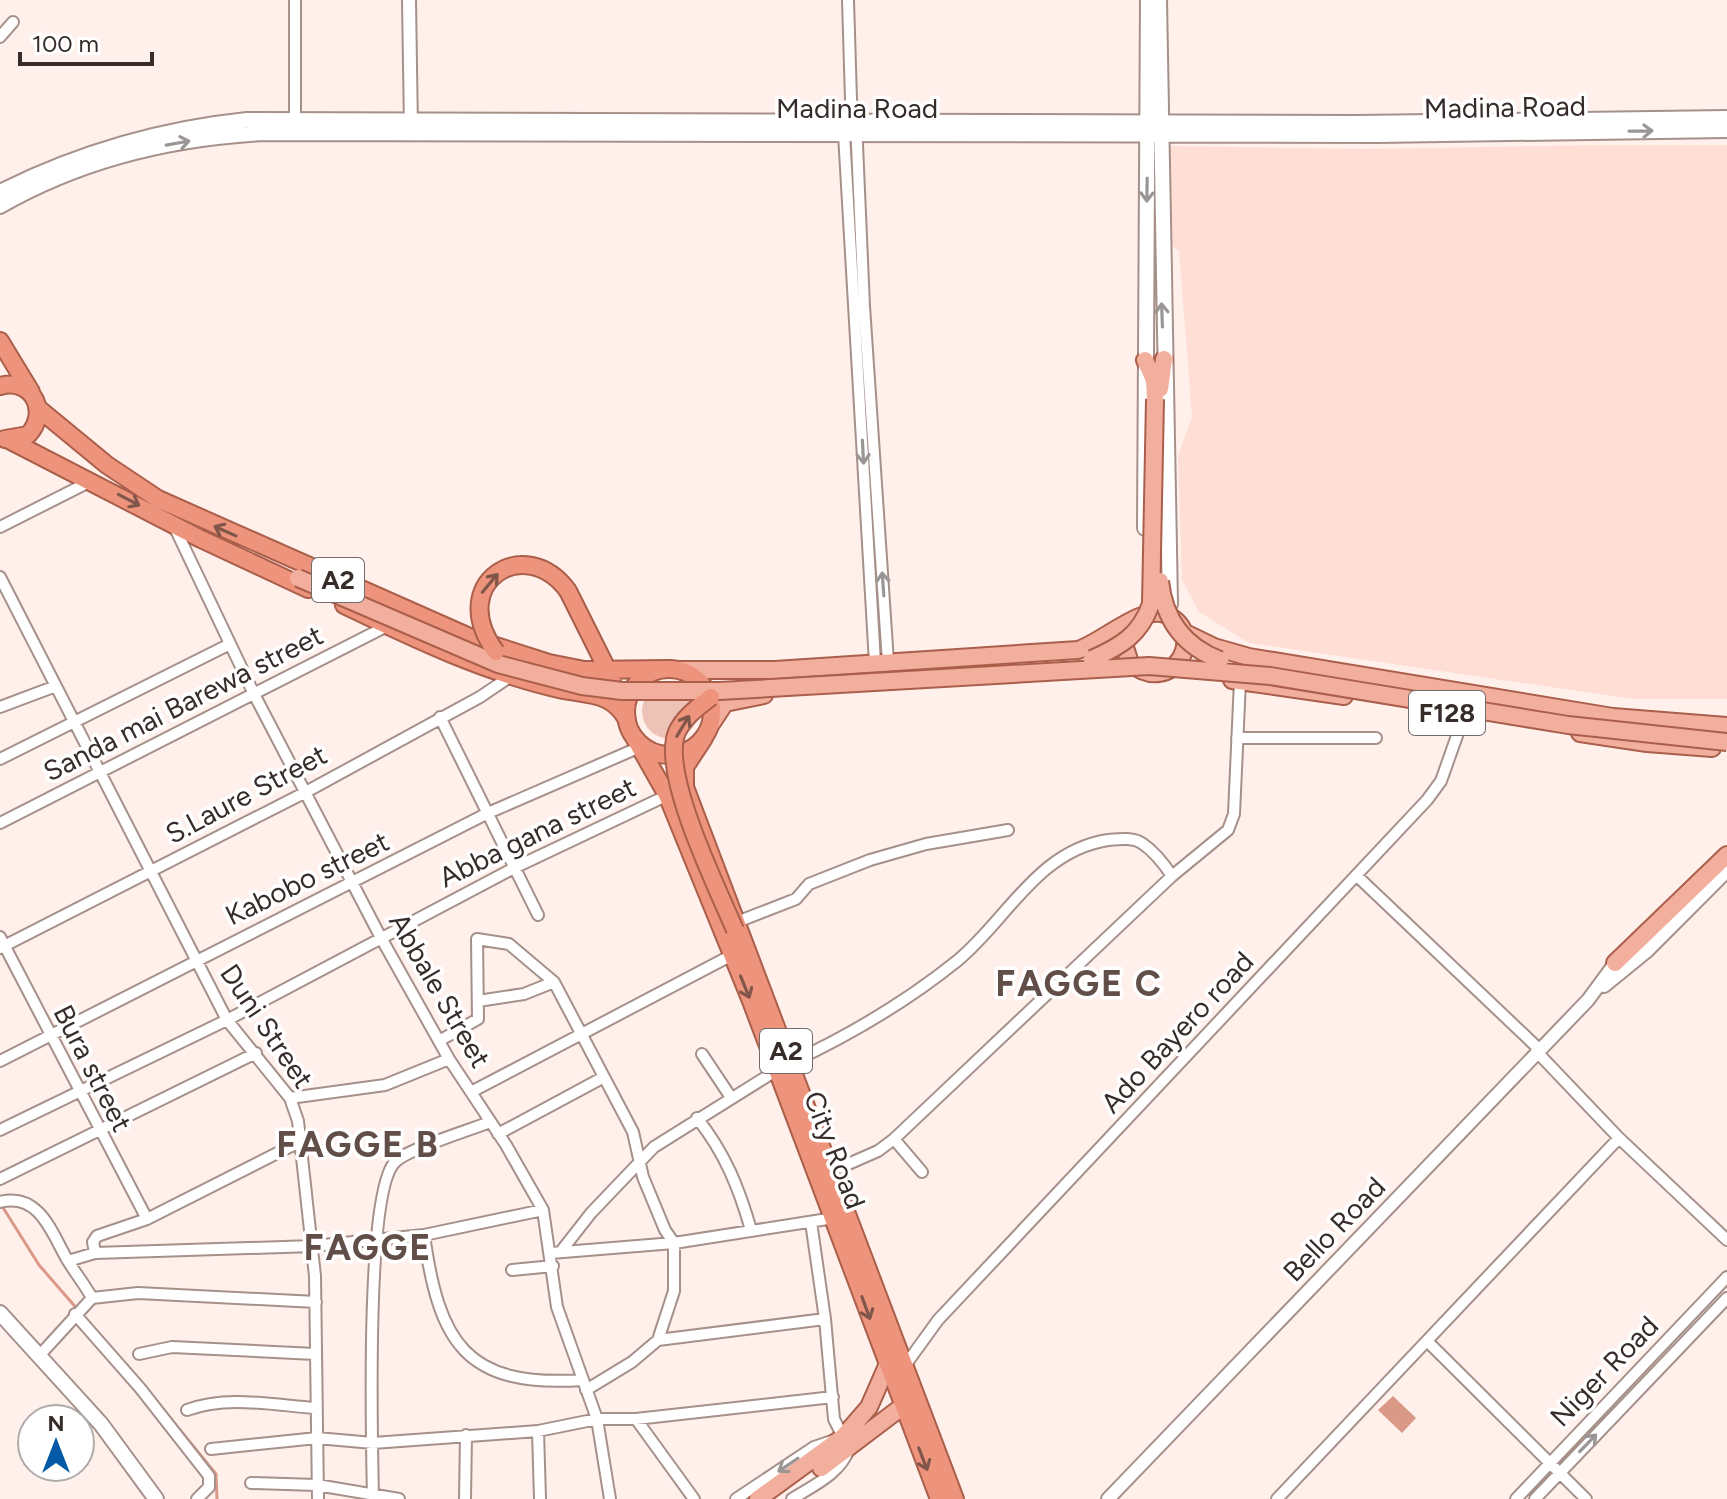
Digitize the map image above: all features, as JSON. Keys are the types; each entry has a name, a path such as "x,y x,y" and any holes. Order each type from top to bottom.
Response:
{"highway":[{"name":"A2","path":"0,341 39,409 39,419 28,435 4,439"},
{"path":"0,386 13,384 31,392"},
{"name":"A2","path":"39,409 141,490 262,547 494,647 549,663 608,671 674,670"},
{"name":"A2","path":"4,439 92,480 201,539 470,663 610,699 626,713 637,742"},
{"path":"496,652 478,617 479,600 491,579 506,569 525,565 548,572 568,591 626,713"},
{"path":"626,713 629,695 645,676 674,670 695,678 707,691 712,707 707,731 685,767 685,787 736,926 739,951"},
{"path":"715,694 686,718 676,734 673,771 736,926"},
{"path":"637,742 655,753 669,755 694,747 707,731"},
{"name":"City Road","path":"637,742 667,795 739,951 783,1067 834,1218 895,1367 955,1499"},
{"name":"City Road","path":"783,1067 830,1172 895,1367 903,1406 939,1499"}],"main road":[{"path":"1148,0 1164,359 1171,617"},
{"path":"674,670 726,673 1078,650 1094,645 1136,618 1158,612 1171,617 1183,632 1184,650 1159,673 1130,663 1124,653 1125,630 1136,618 1147,575 1145,360 1159,0"},
{"name":"Madina Road","path":"1609,125 1727,118"},
{"name":"Madina Road","path":"0,192 55,166 141,137 235,121 295,126 411,127 1609,125 1727,130"},
{"name":"Madina Road","path":"0,206 66,175 142,150 295,126"},
{"path":"1092,659 1128,642 1146,618 1151,604 1158,399 1164,359"},
{"path":"1145,360 1158,399 1160,583 1164,605 1181,636 1205,655 1220,660"},
{"path":"262,547 300,574 471,653 546,677 622,691 715,694 1092,668 1219,670 1568,725 1727,742"},
{"path":"257,564 300,574 496,652 584,677 672,684 1092,659 1220,660 1570,716 1727,733"},
{"name":"F128","path":"1183,632 1249,657 1613,717 1727,726"},
{"name":"F128","path":"707,731 725,703 750,696 1159,673 1240,681 1647,743 1727,749"},
{"path":"1658,928 1727,855"},
{"path":"1618,968 1727,862"},
{"path":"0,1313 110,1436 156,1499"},
{"path":"0,1324 97,1430 147,1499"},
{"path":"776,1499 843,1446 895,1367"},
{"path":"758,1499 903,1406"}],"street":[{"path":"295,0 295,126"},
{"path":"409,0 411,127"},
{"path":"848,0 850,128 882,662"},
{"path":"0,37 13,22"},
{"path":"0,527 92,480"},
{"name":"Abbale Street","path":"172,521 254,694 380,936 449,1059 543,1210 557,1252 553,1266 557,1307 597,1419 610,1499"},
{"name":"Duni Street","path":"1,581 227,1020 290,1098 303,1140 313,1246 318,1499"},
{"name":"Sanda mai Barewa street","path":"0,823 387,626"},
{"path":"0,759 230,644"},
{"name":"S.Laure Street","path":"1,944 304,793 511,676"},
{"path":"830,1172 878,1151 894,1139 1172,876 1228,830 1233,821 1240,681"},
{"path":"0,707 56,686"},
{"name":"Ado Bayero road","path":"895,1367 1357,876 1441,781 1464,716"},
{"path":"440,717 538,915"},
{"path":"1237,738 1376,738"},
{"name":"Kabobo street","path":"0,1061 488,813 637,742"},
{"name":"Abba gana street","path":"0,1130 227,1020 380,936 514,868 685,787"},
{"path":"736,926 796,899 809,884 870,860 926,844 1008,830"},
{"path":"557,1252 654,1147 730,1096 862,1028 958,961 1013,898 1047,868 1100,841 1123,838 1141,841 1172,876"},
{"name":"Bello Road","path":"1108,1499 1618,968 1727,845"},
{"name":"Bello Road","path":"1618,968 1727,871"},
{"path":"1357,876 1538,1050 1619,1138 1727,1240"},
{"path":"424,1235 438,1307 464,1352 483,1366 511,1378 584,1385 632,1362 658,1340 674,1291 674,1243 665,1230 633,1132 554,982 509,944 481,938 475,943 476,1021 439,1041"},
{"name":"Bura street","path":"1,944 147,1219"},
{"path":"471,1092 739,951"},
{"path":"478,1001 524,994 554,982"},
{"path":"0,1179 256,1053"},
{"path":"702,1054 730,1096"},
{"path":"290,1098 385,1085 449,1059"},
{"path":"498,1134 604,1077"},
{"path":"697,1118 718,1144 734,1176 751,1230"},
{"path":"373,1496 376,1239 393,1163 490,1122"},
{"path":"1277,1499 1619,1138"},
{"path":"894,1139 922,1172"},
{"path":"95,1253 93,1242 97,1236 147,1219 303,1140"},
{"path":"4,1201 26,1202 49,1223 68,1261 92,1298"},
{"path":"68,1261 95,1253 313,1246 424,1235 543,1210"},
{"path":"557,1252 674,1243 834,1218"},
{"path":"792,1499 844,1463 843,1446 834,1419 825,1319 811,1222"},
{"path":"512,1270 553,1266"},
{"name":"Niger Road","path":"1516,1499 1727,1277"},
{"path":"39,1356 92,1298 138,1293 316,1302"},
{"name":"Niger Road","path":"1535,1499 1722,1310 1727,1298"},
{"path":"75,1314 140,1388 209,1476 209,1487 197,1499"},
{"path":"658,1340 825,1319"},
{"path":"1427,1341 1586,1499"},
{"path":"139,1354 172,1347 315,1354"},
{"path":"211,1449 317,1438 373,1443 538,1431 597,1419 636,1419 833,1397"},
{"path":"187,1410 219,1402 316,1408"},
{"path":"636,1419 694,1499"},
{"path":"538,1431 540,1499"},
{"path":"465,1499 466,1435"},
{"path":"736,1499 814,1447 843,1446"},
{"path":"251,1483 317,1485 399,1499"}],"shaded area":[{"path":"1727,145 1727,699 1633,699 1249,643 1199,612 1182,580 1178,456 1192,417 1179,251 1167,241 1165,146 1363,149"},
{"path":"670,683 690,691 698,711 690,731 670,739 650,731 642,711 650,691"},
{"path":"1393,1396 1416,1418 1402,1433 1378,1410"}],"waterway":[{"path":"2,1206 39,1265 138,1379"},
{"path":"148,1391 216,1474 217,1499"}],"district":[{"name":"FAGGE C","path":"1079,983"},
{"name":"FAGGE B","path":"358,1144"},
{"name":"FAGGE","path":"368,1247"}]}
